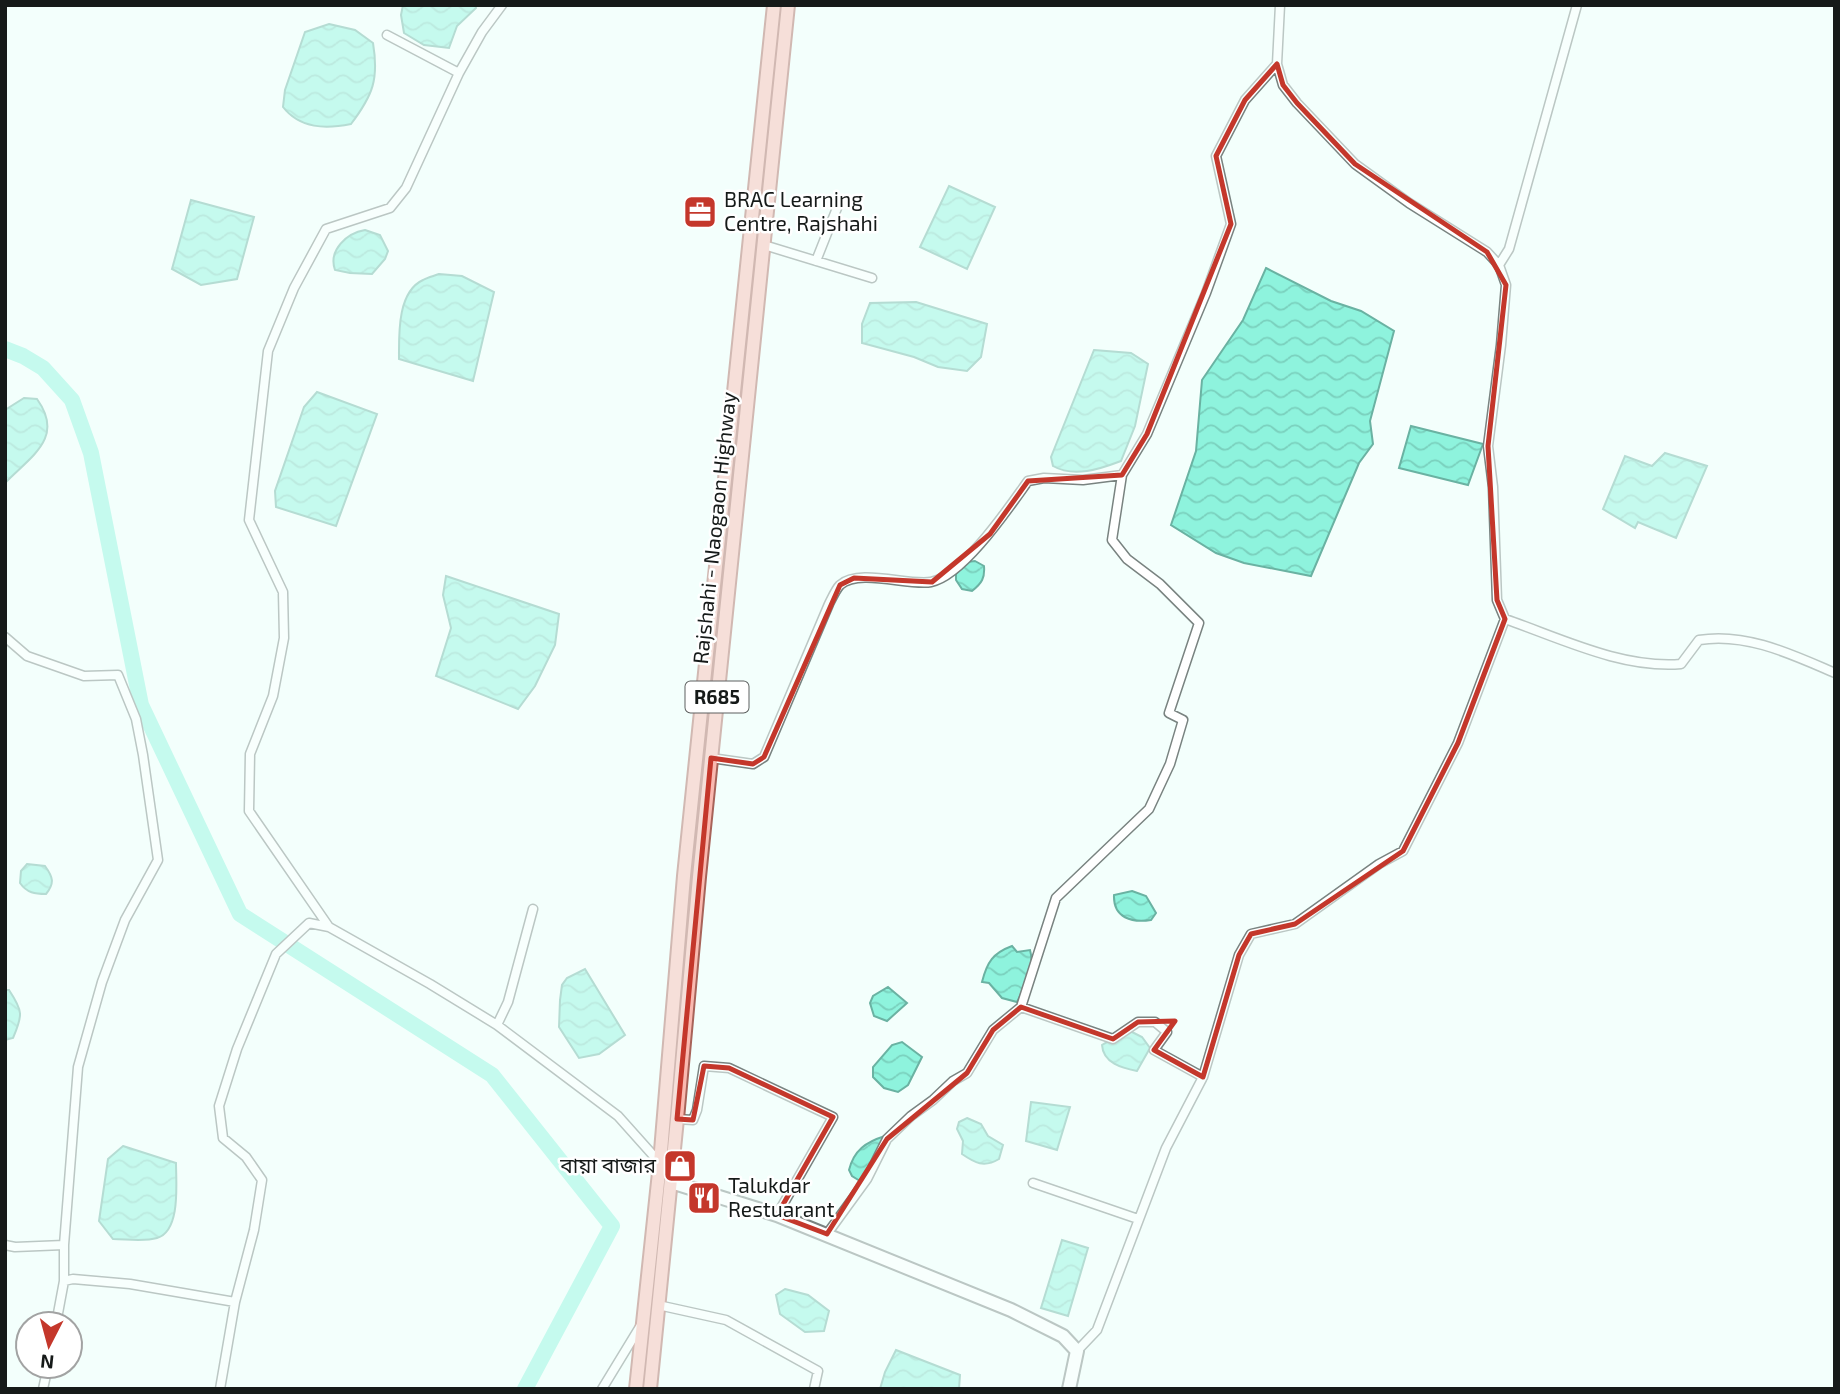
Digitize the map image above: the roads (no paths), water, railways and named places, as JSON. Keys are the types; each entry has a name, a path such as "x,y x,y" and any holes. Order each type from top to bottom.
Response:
{"main road":[{"name":"Rajshahi - Naogaon Highway","path":"650,1389 643,1323 660,1163 688,836 774,5"},
{"name":"Rajshahi - Naogaon Highway","path":"636,1389 658,1305 788,5"},
{"path":"670,1041 684,1041"},
{"path":"671,1182 777,1215 827,1234 1011,1310 1063,1336 1077,1351 1069,1389"}],"street":[{"path":"329,927 250,811 250,754 273,696 284,638 283,592 249,520 268,351 294,288 326,229 390,208 406,188 459,73 482,32 502,5"},
{"path":"1077,1351 1097,1330 1166,1148 1203,1077 1239,955 1251,934 1295,924 1380,864 1403,851 1458,743 1505,619 1497,600 1493,487 1488,446 1506,285 1499,265 1487,252 1409,203 1355,164 1290,94 1283,85 1277,64 1280,5"},
{"path":"1499,265 1509,249 1577,5"},
{"path":"387,34 459,73"},
{"path":"827,1234 867,1179 887,1139 953,1081 967,1073 993,1030 1021,1007 1056,898 1149,809 1170,764 1183,720 1169,713 1199,623 1160,584 1127,559 1112,540 1122,475 1147,434 1206,293 1231,224 1216,156 1245,100 1277,64"},
{"path":"816,261 839,204"},
{"path":"764,245 872,278"},
{"path":"711,758 753,764 764,757 829,604 840,585 854,578 932,582 947,575 990,534 1028,481 1044,478 1083,480 1122,475"},
{"path":"1505,619 1610,656 1662,666 1681,664 1699,640 1716,637 1776,648 1835,673"},
{"path":"5,637 27,656 84,676 118,675 136,719 158,860 125,920 102,982 78,1067 64,1245 64,1282 59,1310"},
{"path":"496,1025 508,1002 533,909"},
{"path":"220,1389 235,1302 254,1230 262,1180 246,1157 223,1138 219,1107 237,1049 276,954 309,923 329,927 496,1025 618,1115 660,1163"},
{"path":"1021,1007 1113,1039 1138,1022 1155,1022 1167,1032 1154,1050 1203,1077"},
{"path":"677,1119 694,1120 698,1110 704,1066 729,1068 833,1117 777,1215"},
{"path":"1033,1183 1138,1219"},
{"path":"5,1245 64,1245"},
{"path":"64,1282 73,1279 130,1283 235,1302"},
{"path":"658,1305 726,1320 818,1371 814,1389"},
{"path":"602,1389 643,1323"}],"water":[{"path":"403,5 475,5 476,8 457,26 449,48 424,45 404,33 401,15"},
{"path":"329,24 355,30 373,43 375,67 369,95 351,124 323,127 297,120 283,107 285,90 305,32"},
{"path":"949,186 995,207 967,269 920,247"},
{"path":"191,200 254,217 237,279 201,285 172,269"},
{"path":"365,230 380,235 388,251 385,259 372,274 335,270 334,256 337,249 346,239"},
{"path":"1266,268 1331,301 1361,311 1394,331 1370,421 1373,444 1359,463 1311,576 1244,563 1216,553 1171,525 1196,451 1202,380 1243,320"},
{"path":"439,274 462,276 494,292 473,381 399,359 401,315 408,294 423,280"},
{"path":"916,302 987,324 981,357 967,371 938,367 914,357 862,343 862,324 870,303"},
{"path":"1094,350 1131,353 1148,364 1135,426 1121,461 1087,471 1061,470 1053,466 1051,457"},
{"path":"317,392 377,414 336,526 276,507 275,491 304,407"},
{"path":"24,398 37,399 45,413 46,436 34,455 5,483 5,410"},
{"path":"1411,426 1483,444 1468,485 1399,468"},
{"path":"1665,453 1707,466 1676,538 1638,522 1635,528 1603,509 1625,456 1652,466"},
{"path":"975,561 984,566 982,580 972,591 962,589 956,580 956,574 967,562"},
{"path":"446,576 559,614 555,645 535,686 518,709 436,676 451,628 443,595"},
{"path":"27,864 45,866 48,870 52,883 46,894 31,892 20,883 21,871"},
{"path":"1132,891 1146,896 1156,913 1151,920 1137,921 1120,914 1114,895"},
{"path":"1012,946 1017,952 1030,950 1031,956 1028,977 1017,1002 1002,998 989,983 982,982 992,959"},
{"path":"585,969 625,1035 599,1054 579,1058 559,1027 560,1000 562,985 567,978"},
{"path":"888,987 907,1003 887,1021 874,1016 870,1003 873,996"},
{"path":"5,990 9,990 20,1013 13,1038 5,1040"},
{"path":"1130,1031 1142,1037 1150,1048 1137,1071 1120,1066 1110,1060 1103,1051 1102,1045"},
{"path":"902,1042 922,1057 908,1085 898,1092 884,1088 873,1077 873,1067 892,1045"},
{"path":"1031,1102 1070,1107 1057,1150 1026,1141"},
{"path":"967,1118 981,1124 988,1136 1003,1145 999,1159 980,1163 962,1154 963,1141 957,1129 959,1122"},
{"path":"885,1136 869,1179 860,1181 852,1176 849,1170 858,1152 872,1141"},
{"path":"123,1146 176,1163 174,1216 165,1234 157,1238 113,1239 99,1221 108,1159"},
{"path":"1062,1240 1088,1248 1068,1316 1041,1308"},
{"path":"785,1289 808,1295 829,1311 824,1331 805,1332 780,1314 776,1295"},
{"path":"896,1350 960,1375 959,1389 880,1389"}],"waterway":[{"path":"5,349 43,368 72,400 91,453 141,705 240,914 492,1075 612,1226 525,1389"}],"place":[{"name":"BRAC Learning Centre, Rajshahi","path":"700,212"},
{"name":"বায়া বাজার","path":"680,1166"},
{"name":"Talukdar Restuarant","path":"704,1198"}]}
